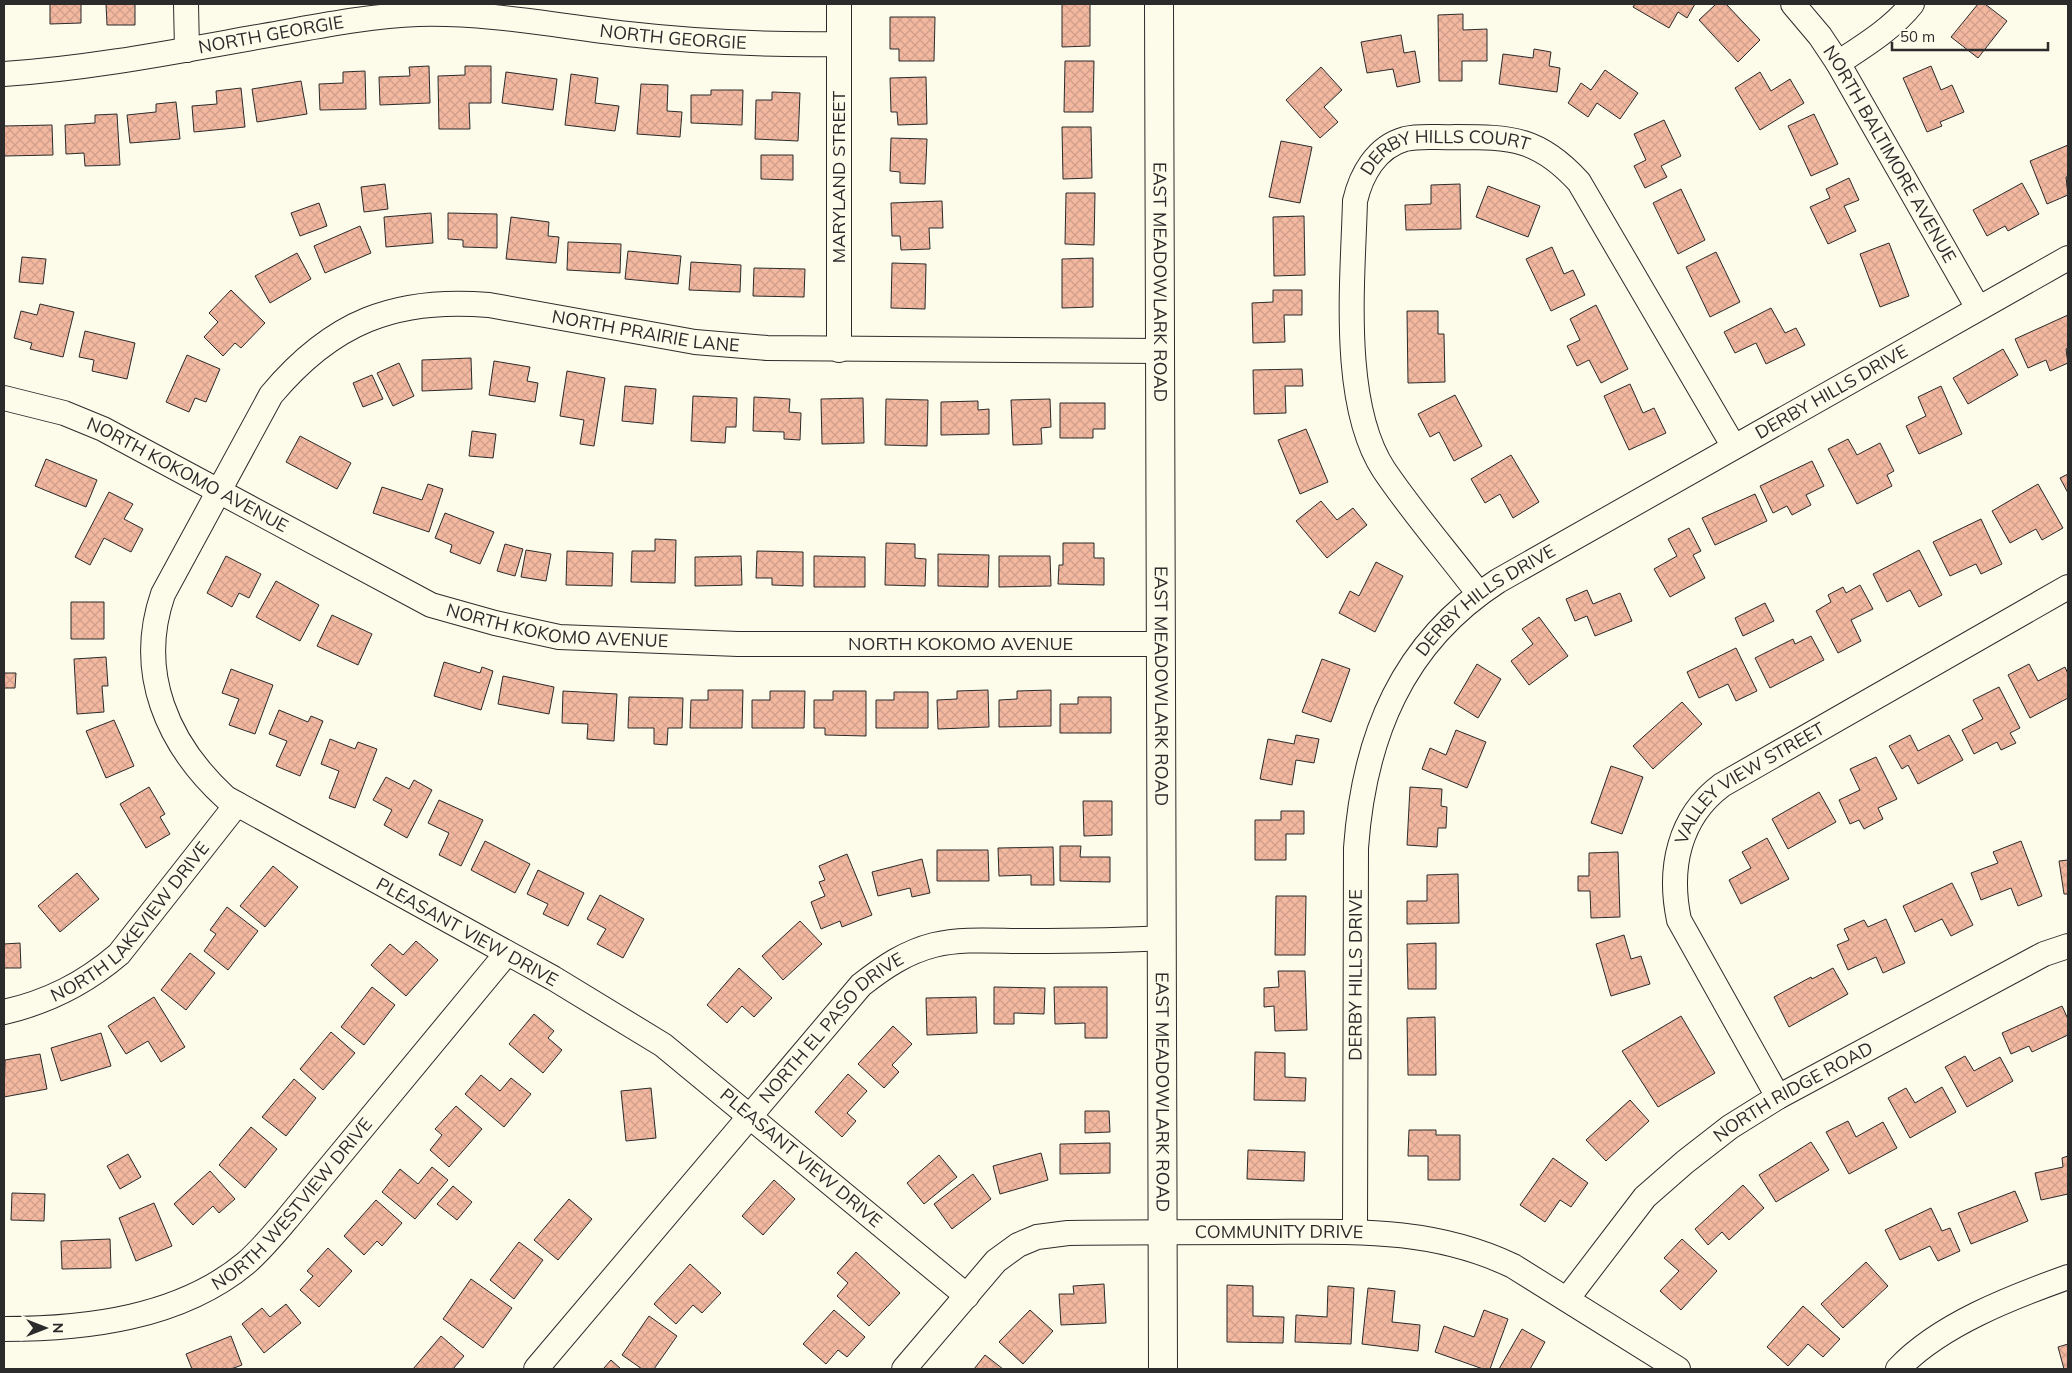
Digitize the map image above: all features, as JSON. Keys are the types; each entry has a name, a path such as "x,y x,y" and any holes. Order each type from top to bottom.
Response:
{"main road":[{"name":"EAST MEADOWLARK ROAD","path":"1159,4 1163,1369"}],"street":[{"path":"186,4 186,50"},
{"name":"MARYLAND STREET","path":"839,4 839,350"},
{"name":"NORTH BALTIMORE AVENUE","path":"1793,4 1820,36 1838,62 1978,308"},
{"path":"1838,62 1879,36 1902,16 1912,4"},
{"name":"NORTH GEORGIE","path":"4,74 104,64 360,19 418,14 478,15 628,34 733,43 839,44"},
{"name":"DERBY HILLS COURT","path":"1479,594 1384,469 1369,437 1360,402 1352,326 1355,202 1359,184 1367,168 1393,144 1406,139 1422,138 1504,138 1535,147 1563,165 1579,182 1734,447"},
{"name":"DERBY HILLS DRIVE","path":"1355,1231 1356,848 1358,817 1366,772 1374,744 1392,699 1406,672 1429,640 1458,610 1479,594 2068,258"},
{"name":"NORTH PRAIRIE LANE","path":"218,491 271,395 294,367 317,347 343,331 370,318 403,308 457,303 483,305 695,342 767,348 839,350 1161,350"},
{"name":"NORTH KOKOMO AVENUE","path":"4,398 48,408 94,425 431,605 559,638 738,644 1162,644"},
{"name":"PLEASANT VIEW DRIVE","path":"218,491 163,594 154,626 153,669 167,719 182,746 204,778 226,798 507,953 620,1017 663,1045 966,1296"},
{"name":"VALLEY VIEW STREET","path":"1778,1097 1679,920 1674,898 1676,864 1684,831 1695,810 1710,794 1722,785 2068,587"},
{"name":"NORTH LAKEVIEW DRIVE","path":"4,1012 47,1000 66,992 96,973 119,954 237,804"},
{"name":"NORTH EL PASO DRIVE","path":"536,1369 861,985 883,967 908,954 935,945 962,941 1105,941 1162,938"},
{"name":"NORTH RIDGE ROAD","path":"1567,1299 1645,1198 1684,1162 1730,1127 1778,1097 2044,954 2068,946"},
{"name":"NORTH WESTVIEW DRIVE","path":"4,1329 92,1326 125,1319 181,1301 221,1280 244,1264 265,1245 507,953"},
{"name":"COMMUNITY DRIVE","path":"904,1369 996,1260 1018,1245 1037,1237 1068,1233 1355,1231 1425,1237 1470,1247 1513,1266 1678,1369"},
{"path":"1898,1369 1923,1346 1994,1306 2068,1277"}],"building":[{"path":"50,4 81,4 81,23 50,24"},
{"path":"106,4 135,4 135,25 107,25"},
{"path":"1062,4 1090,4 1090,46 1062,47"},
{"path":"1635,4 1695,4 1687,18 1678,12 1669,28 1633,7"},
{"path":"1716,4 1726,4 1760,40 1738,62 1699,20"},
{"path":"1978,4 1985,4 2007,21 1978,58 1951,37"},
{"path":"1463,14 1463,30 1487,29 1487,61 1462,61 1462,81 1439,81 1438,15"},
{"path":"890,17 935,17 934,61 899,61 899,49 890,49"},
{"path":"1401,35 1404,53 1415,51 1420,82 1397,87 1393,69 1367,73 1361,42"},
{"path":"1534,49 1551,52 1549,66 1560,68 1557,92 1499,84 1503,54 1533,58"},
{"path":"1065,61 1094,61 1093,112 1064,112"},
{"path":"429,66 430,103 380,105 379,77 410,76 409,67"},
{"path":"465,66 491,66 491,103 469,103 470,129 439,129 438,76 465,75"},
{"path":"1931,66 1941,90 1952,85 1964,112 1940,122 1942,126 1927,132 1903,78"},
{"path":"1321,67 1342,90 1324,107 1338,122 1320,138 1286,100"},
{"path":"1605,70 1638,93 1620,119 1597,103 1588,117 1568,103 1581,83 1591,90"},
{"path":"365,71 366,109 320,110 319,84 343,83 343,72"},
{"path":"506,72 557,79 553,110 502,103"},
{"path":"1760,72 1771,91 1790,79 1804,103 1760,130 1735,88"},
{"path":"571,74 598,78 595,103 619,106 615,131 565,125"},
{"path":"926,77 927,124 898,125 897,112 891,112 890,78"},
{"path":"301,81 307,114 257,122 252,89"},
{"path":"641,84 668,85 667,111 682,112 680,137 637,134"},
{"path":"241,88 245,127 194,132 192,106 217,104 216,91"},
{"path":"711,90 743,90 742,125 691,123 691,95 711,95"},
{"path":"772,92 800,93 798,141 755,139 756,100 772,100"},
{"path":"176,102 180,139 130,143 127,115 156,112 156,104"},
{"path":"117,114 120,165 85,166 84,153 66,154 65,125 95,123 95,115"},
{"path":"1814,114 1838,164 1811,176 1788,126"},
{"path":"1664,120 1681,156 1661,166 1667,177 1645,188 1634,166 1646,160 1634,134"},
{"path":"52,125 53,155 4,156 4,126"},
{"path":"1062,127 1091,127 1092,178 1063,179"},
{"path":"891,138 927,139 925,184 900,183 900,172 890,171"},
{"path":"1281,141 1312,147 1300,203 1269,197"},
{"path":"2068,145 2068,177 2066,177 2068,195 2047,204 2030,161"},
{"path":"761,155 793,155 793,180 761,179"},
{"path":"1849,178 1859,200 1844,206 1856,231 1828,244 1810,207 1830,198 1826,189"},
{"path":"2022,183 2039,214 2008,231 2005,226 1987,236 1973,210"},
{"path":"385,184 388,209 364,212 361,187"},
{"path":"1460,184 1461,229 1406,230 1405,205 1431,204 1431,185"},
{"path":"1488,186 1540,206 1528,237 1476,217"},
{"path":"1681,189 1705,240 1678,254 1653,203"},
{"path":"1066,193 1095,193 1094,245 1065,244"},
{"path":"942,201 943,228 929,228 930,249 901,250 900,236 892,236 891,203"},
{"path":"319,203 327,226 300,236 291,213"},
{"path":"431,213 433,243 386,247 384,217"},
{"path":"448,213 497,214 497,248 463,247 463,240 448,239"},
{"path":"1304,216 1305,275 1274,276 1273,217"},
{"path":"511,217 549,222 548,236 559,237 556,263 506,259"},
{"path":"360,226 371,253 325,273 314,246"},
{"path":"568,242 621,244 620,273 567,270"},
{"path":"1889,243 1909,296 1880,307 1860,254"},
{"path":"1552,247 1564,274 1573,270 1585,295 1551,311 1526,259"},
{"path":"628,251 681,256 678,284 625,279"},
{"path":"1716,252 1740,302 1710,317 1686,267"},
{"path":"297,253 311,279 270,303 255,276"},
{"path":"22,257 46,259 43,284 19,282"},
{"path":"1093,258 1093,307 1062,308 1062,259"},
{"path":"691,262 741,265 740,292 689,290"},
{"path":"892,263 926,264 925,309 891,308"},
{"path":"754,268 805,269 804,297 753,296"},
{"path":"231,290 265,323 241,348 235,343 223,356 204,337 218,322 209,313"},
{"path":"1273,290 1302,290 1302,315 1284,315 1285,342 1253,343 1252,303 1273,302"},
{"path":"40,304 74,312 63,357 30,349 32,343 14,338 21,311 37,315"},
{"path":"1596,305 1628,369 1601,383 1589,360 1577,366 1567,346 1580,340 1570,319"},
{"path":"1771,308 1785,333 1796,328 1805,345 1766,364 1756,343 1735,353 1724,332"},
{"path":"1407,311 1438,311 1438,334 1444,334 1445,382 1408,383"},
{"path":"2068,315 2068,348 2066,349 2068,363 2050,371 2046,360 2028,368 2015,339"},
{"path":"85,331 135,343 127,379 92,371 94,360 79,357"},
{"path":"2003,349 2018,375 1968,404 1953,378"},
{"path":"187,355 220,369 206,402 195,398 189,412 166,402"},
{"path":"471,358 472,389 422,391 422,360"},
{"path":"494,361 530,367 527,381 538,383 535,402 489,395"},
{"path":"399,363 414,396 393,406 377,373"},
{"path":"1302,369 1303,386 1285,386 1286,413 1254,414 1253,370"},
{"path":"567,371 605,378 594,446 580,444 584,420 560,416"},
{"path":"372,375 383,399 363,407 353,383"},
{"path":"1630,384 1643,413 1654,408 1666,433 1629,450 1604,396"},
{"path":"625,386 656,389 653,424 622,421"},
{"path":"1941,386 1962,434 1919,454 1906,426 1926,416 1918,397"},
{"path":"1455,395 1482,446 1454,461 1439,432 1430,437 1418,414"},
{"path":"693,396 737,398 736,427 726,427 725,443 691,441"},
{"path":"754,397 790,399 789,412 801,413 800,440 784,439 784,432 753,431"},
{"path":"863,398 864,443 822,444 821,399"},
{"path":"886,399 928,400 927,446 885,445"},
{"path":"1050,399 1051,427 1041,428 1042,444 1013,445 1011,400"},
{"path":"978,401 978,410 989,409 989,434 941,435 941,402"},
{"path":"1060,403 1105,403 1105,429 1093,429 1093,438 1060,438"},
{"path":"1306,429 1328,482 1300,494 1278,440"},
{"path":"472,431 496,434 493,458 469,456"},
{"path":"300,436 351,463 337,489 286,462"},
{"path":"1848,439 1857,455 1880,443 1894,471 1887,475 1892,486 1857,504 1828,449"},
{"path":"1511,455 1539,502 1513,518 1500,494 1485,503 1471,479"},
{"path":"46,459 97,480 86,507 35,486"},
{"path":"1812,461 1824,486 1806,495 1811,505 1792,515 1787,506 1773,513 1760,486"},
{"path":"2068,474 2068,493 2060,478"},
{"path":"428,484 443,489 429,532 373,513 382,487 422,500"},
{"path":"2038,484 2063,528 2042,540 2036,529 2010,543 1992,511"},
{"path":"109,492 133,504 124,519 143,529 131,552 104,538 90,565 75,557"},
{"path":"1755,494 1767,521 1715,545 1702,518"},
{"path":"1321,501 1337,520 1353,508 1367,525 1327,558 1296,521"},
{"path":"445,513 494,532 480,564 450,552 452,545 435,538"},
{"path":"1981,519 2002,564 1981,574 1976,564 1950,576 1933,542"},
{"path":"1689,528 1701,551 1693,555 1705,578 1670,597 1654,569 1677,556 1668,539"},
{"path":"655,539 676,540 675,583 631,582 632,551 655,551"},
{"path":"886,543 915,544 915,558 926,559 925,586 885,585"},
{"path":"1063,543 1094,543 1094,558 1104,558 1104,585 1058,584 1059,565 1063,565"},
{"path":"505,544 523,549 515,576 497,571"},
{"path":"526,550 551,554 546,581 521,577"},
{"path":"1919,550 1942,595 1919,607 1910,590 1887,602 1873,574"},
{"path":"567,551 613,553 612,586 566,585"},
{"path":"757,551 803,552 803,586 772,585 772,578 756,578"},
{"path":"938,554 989,555 988,587 938,586"},
{"path":"226,556 261,574 249,598 239,593 232,607 207,593"},
{"path":"741,556 742,585 695,586 695,557"},
{"path":"814,556 865,557 865,587 814,587"},
{"path":"999,556 1050,556 1051,586 999,587"},
{"path":"1376,562 1403,576 1375,632 1339,613 1350,591 1359,596"},
{"path":"276,581 319,605 300,641 256,617"},
{"path":"1860,585 1873,609 1851,620 1861,641 1838,653 1816,611 1831,602 1828,595 1843,587 1846,593"},
{"path":"1587,590 1593,604 1620,593 1632,621 1595,636 1587,616 1575,621 1566,599"},
{"path":"71,602 104,602 104,639 71,639"},
{"path":"1765,603 1774,621 1743,636 1735,618"},
{"path":"332,615 372,634 358,665 317,646"},
{"path":"1539,617 1568,656 1529,685 1511,661 1533,644 1522,629"},
{"path":"1811,636 1824,660 1770,688 1755,658 1793,639 1795,644"},
{"path":"1736,648 1757,691 1736,701 1728,684 1699,698 1687,672"},
{"path":"106,657 108,686 102,686 104,712 77,714 74,659"},
{"path":"1322,659 1350,669 1331,722 1302,712"},
{"path":"444,662 480,673 482,667 493,671 481,710 434,696"},
{"path":"1477,664 1501,679 1478,718 1454,703"},
{"path":"2029,664 2038,681 2065,667 2068,674 2068,698 2030,718 2008,675"},
{"path":"231,669 273,685 255,734 229,725 239,699 222,693"},
{"path":"4,673 16,673 15,688 4,688"},
{"path":"503,676 554,687 549,714 498,704"},
{"path":"1999,687 2020,728 2010,733 2016,743 2001,750 1997,742 1974,754 1962,730 1983,719 1973,700"},
{"path":"708,690 743,690 742,728 690,728 691,700 708,700"},
{"path":"988,690 989,727 938,729 937,700 957,699 957,691"},
{"path":"1051,690 1051,726 999,727 999,700 1017,699 1017,691"},
{"path":"563,691 617,694 614,741 587,739 588,724 562,723"},
{"path":"770,691 805,691 804,728 752,728 752,700 770,700"},
{"path":"833,691 866,691 866,736 825,735 825,728 814,728 814,700 833,700"},
{"path":"894,692 928,692 928,728 876,728 876,700 894,700"},
{"path":"629,697 683,698 682,728 668,728 667,745 654,744 654,728 628,728"},
{"path":"1078,697 1111,697 1111,733 1060,733 1060,704 1078,704"},
{"path":"1682,702 1702,724 1653,769 1633,746"},
{"path":"279,710 308,722 311,716 323,721 300,776 276,766 287,741 269,734"},
{"path":"114,720 134,766 106,778 86,731"},
{"path":"1456,730 1486,742 1467,788 1422,769 1430,748 1446,755"},
{"path":"1296,735 1319,739 1314,763 1296,760 1292,785 1260,779 1268,739 1294,744"},
{"path":"1910,735 1918,751 1949,735 1963,760 1918,784 1908,765 1902,769 1889,746"},
{"path":"330,739 355,749 358,742 377,749 355,808 329,798 339,771 321,764"},
{"path":"1876,757 1897,799 1878,808 1883,819 1864,829 1859,820 1850,824 1839,800 1860,790 1850,769"},
{"path":"1611,766 1643,777 1622,834 1591,823"},
{"path":"386,777 409,789 414,780 432,790 407,838 384,825 392,810 373,800"},
{"path":"149,787 165,814 160,817 170,834 146,848 120,804"},
{"path":"1410,787 1442,789 1441,806 1447,807 1446,828 1438,828 1437,847 1407,845"},
{"path":"1819,792 1836,822 1788,849 1772,819"},
{"path":"439,800 483,820 461,866 439,855 449,833 428,823"},
{"path":"1083,801 1112,801 1112,835 1084,836"},
{"path":"1281,811 1304,811 1304,834 1286,834 1286,860 1255,860 1255,820 1281,820"},
{"path":"1767,838 1789,879 1741,904 1729,880 1751,868 1742,852"},
{"path":"485,841 530,864 515,893 471,870"},
{"path":"2021,841 2042,896 2018,906 2011,888 1981,900 1971,873 1998,863 1993,852"},
{"path":"1060,846 1081,846 1080,857 1110,857 1110,882 1060,881"},
{"path":"1053,847 1054,885 1031,885 1031,875 999,876 998,848"},
{"path":"937,850 988,850 989,881 937,881"},
{"path":"1618,852 1620,917 1591,918 1590,891 1578,891 1578,876 1589,876 1589,853"},
{"path":"847,854 872,915 842,927 840,921 821,929 811,902 825,896 819,882 825,880 819,866"},
{"path":"922,859 930,893 912,897 910,888 878,896 872,872"},
{"path":"2068,860 2068,894 2064,894 2059,861"},
{"path":"273,866 298,887 265,927 240,906"},
{"path":"538,870 584,893 568,926 543,914 548,904 527,894"},
{"path":"77,873 99,899 60,932 38,906"},
{"path":"1458,874 1459,923 1407,924 1407,901 1427,901 1427,875"},
{"path":"1952,883 1973,925 1951,936 1942,919 1915,932 1903,906"},
{"path":"600,895 644,919 623,958 597,944 606,929 587,919"},
{"path":"1276,896 1306,896 1305,955 1275,955"},
{"path":"227,907 258,931 228,970 204,951 216,934 210,930"},
{"path":"1886,919 1905,963 1883,973 1876,957 1848,970 1837,945 1849,940 1844,929 1864,920 1868,927"},
{"path":"800,921 822,944 783,980 762,956"},
{"path":"1624,935 1631,959 1641,956 1650,984 1611,996 1596,944"},
{"path":"416,941 438,960 406,996 371,965 390,944 403,955"},
{"path":"20,943 21,968 4,968 4,944"},
{"path":"1436,943 1436,989 1408,989 1407,944"},
{"path":"190,953 215,973 186,1010 161,990"},
{"path":"739,968 772,998 754,1017 742,1006 727,1023 707,1005"},
{"path":"1833,968 1848,994 1789,1027 1774,997 1811,977 1812,979"},
{"path":"1278,971 1305,971 1307,1030 1275,1031 1274,1006 1264,1007 1264,988 1279,987"},
{"path":"372,987 395,1005 364,1045 341,1027"},
{"path":"994,987 1045,988 1044,1014 1014,1013 1014,1024 994,1024"},
{"path":"1054,987 1107,987 1107,1038 1085,1038 1085,1023 1055,1024"},
{"path":"154,997 185,1047 161,1062 148,1041 126,1054 108,1026"},
{"path":"976,997 977,1033 927,1035 926,998"},
{"path":"2062,1006 2068,1019 2068,1035 2032,1052 2029,1046 2011,1054 2002,1033"},
{"path":"534,1014 554,1031 548,1038 562,1050 543,1073 509,1044"},
{"path":"1681,1016 1715,1073 1658,1107 1622,1051"},
{"path":"1435,1017 1436,1075 1408,1075 1407,1018"},
{"path":"893,1026 912,1044 892,1065 899,1072 884,1088 858,1064"},
{"path":"331,1032 355,1053 323,1090 300,1069"},
{"path":"101,1033 111,1066 61,1081 51,1048"},
{"path":"1255,1052 1285,1053 1285,1077 1306,1078 1305,1101 1254,1100"},
{"path":"40,1054 47,1089 4,1097 5,1060"},
{"path":"1965,1056 1974,1071 2000,1057 2013,1081 1967,1107 1945,1067"},
{"path":"848,1074 867,1091 847,1113 856,1121 842,1137 815,1112"},
{"path":"481,1075 500,1091 511,1078 531,1094 504,1127 465,1094"},
{"path":"294,1079 316,1098 286,1136 262,1117"},
{"path":"1942,1087 1956,1112 1910,1138 1888,1098 1906,1088 1915,1103"},
{"path":"651,1088 656,1138 626,1141 621,1091"},
{"path":"1630,1100 1649,1121 1606,1161 1586,1140"},
{"path":"456,1106 482,1129 449,1167 430,1150 442,1135 435,1129"},
{"path":"1085,1111 1109,1111 1110,1132 1085,1133"},
{"path":"1848,1121 1856,1137 1883,1122 1897,1148 1849,1174 1826,1132"},
{"path":"251,1127 277,1149 245,1188 219,1165"},
{"path":"1409,1130 1436,1130 1436,1135 1460,1135 1460,1180 1428,1180 1428,1156 1408,1156"},
{"path":"1811,1142 1829,1170 1776,1202 1759,1175"},
{"path":"1110,1143 1110,1173 1060,1174 1060,1144"},
{"path":"1248,1150 1305,1152 1304,1181 1247,1179"},
{"path":"1041,1153 1048,1180 1000,1194 993,1166"},
{"path":"128,1154 141,1177 120,1189 107,1166"},
{"path":"939,1155 957,1177 924,1204 907,1183"},
{"path":"2068,1156 2068,1194 2041,1200 2035,1173 2063,1167 2062,1158"},
{"path":"1553,1158 1588,1183 1571,1207 1560,1200 1545,1222 1520,1205"},
{"path":"432,1167 448,1180 415,1219 382,1192 400,1169 418,1184"},
{"path":"210,1171 235,1199 219,1213 213,1206 193,1225 174,1204"},
{"path":"973,1174 991,1199 952,1229 934,1204"},
{"path":"774,1180 795,1199 763,1235 742,1216"},
{"path":"1743,1185 1764,1208 1729,1240 1722,1232 1708,1245 1695,1229"},
{"path":"453,1186 472,1202 457,1220 437,1204"},
{"path":"2015,1191 2028,1221 1971,1244 1958,1213"},
{"path":"12,1193 45,1194 44,1221 11,1220"},
{"path":"569,1199 592,1219 558,1260 534,1240"},
{"path":"376,1200 402,1223 382,1246 377,1241 364,1255 344,1236"},
{"path":"154,1203 172,1246 136,1261 119,1218"},
{"path":"1931,1208 1942,1231 1950,1228 1960,1251 1938,1261 1930,1246 1900,1260 1885,1230"},
{"path":"110,1239 111,1268 62,1269 61,1241"},
{"path":"1682,1239 1717,1271 1681,1310 1660,1291 1679,1271 1664,1258"},
{"path":"519,1242 543,1260 514,1299 490,1280"},
{"path":"328,1248 352,1271 319,1307 300,1290 313,1276 307,1271"},
{"path":"856,1252 900,1293 869,1326 837,1296 848,1283 837,1273"},
{"path":"1866,1262 1888,1286 1843,1328 1821,1304"},
{"path":"690,1264 721,1293 702,1313 693,1305 676,1324 654,1304"},
{"path":"471,1279 512,1308 483,1348 443,1319"},
{"path":"1104,1284 1106,1323 1061,1325 1059,1294 1074,1294 1073,1286"},
{"path":"1227,1285 1253,1286 1253,1316 1284,1317 1283,1343 1227,1342"},
{"path":"1328,1286 1354,1288 1351,1344 1295,1342 1296,1315 1327,1317"},
{"path":"1368,1288 1395,1291 1392,1322 1420,1325 1418,1351 1362,1344"},
{"path":"286,1304 301,1323 264,1353 242,1324 262,1308 270,1317"},
{"path":"1803,1306 1840,1339 1823,1357 1808,1344 1788,1366 1767,1347"},
{"path":"834,1310 865,1337 847,1357 838,1350 826,1364 803,1344"},
{"path":"1030,1310 1053,1331 1023,1364 999,1342"},
{"path":"1484,1310 1508,1319 1490,1369 1483,1369 1435,1352 1444,1326 1474,1337"},
{"path":"649,1316 677,1336 654,1369 642,1369 622,1355"},
{"path":"1522,1329 1545,1342 1530,1369 1499,1369"},
{"path":"231,1336 242,1365 231,1369 192,1369 186,1354"},
{"path":"441,1336 464,1356 453,1369 413,1369"},
{"path":"2068,1344 2068,1369 2064,1369 2058,1347"},
{"path":"985,1355 1003,1369 974,1369"},
{"path":"611,1360 621,1369 603,1369"}]}
